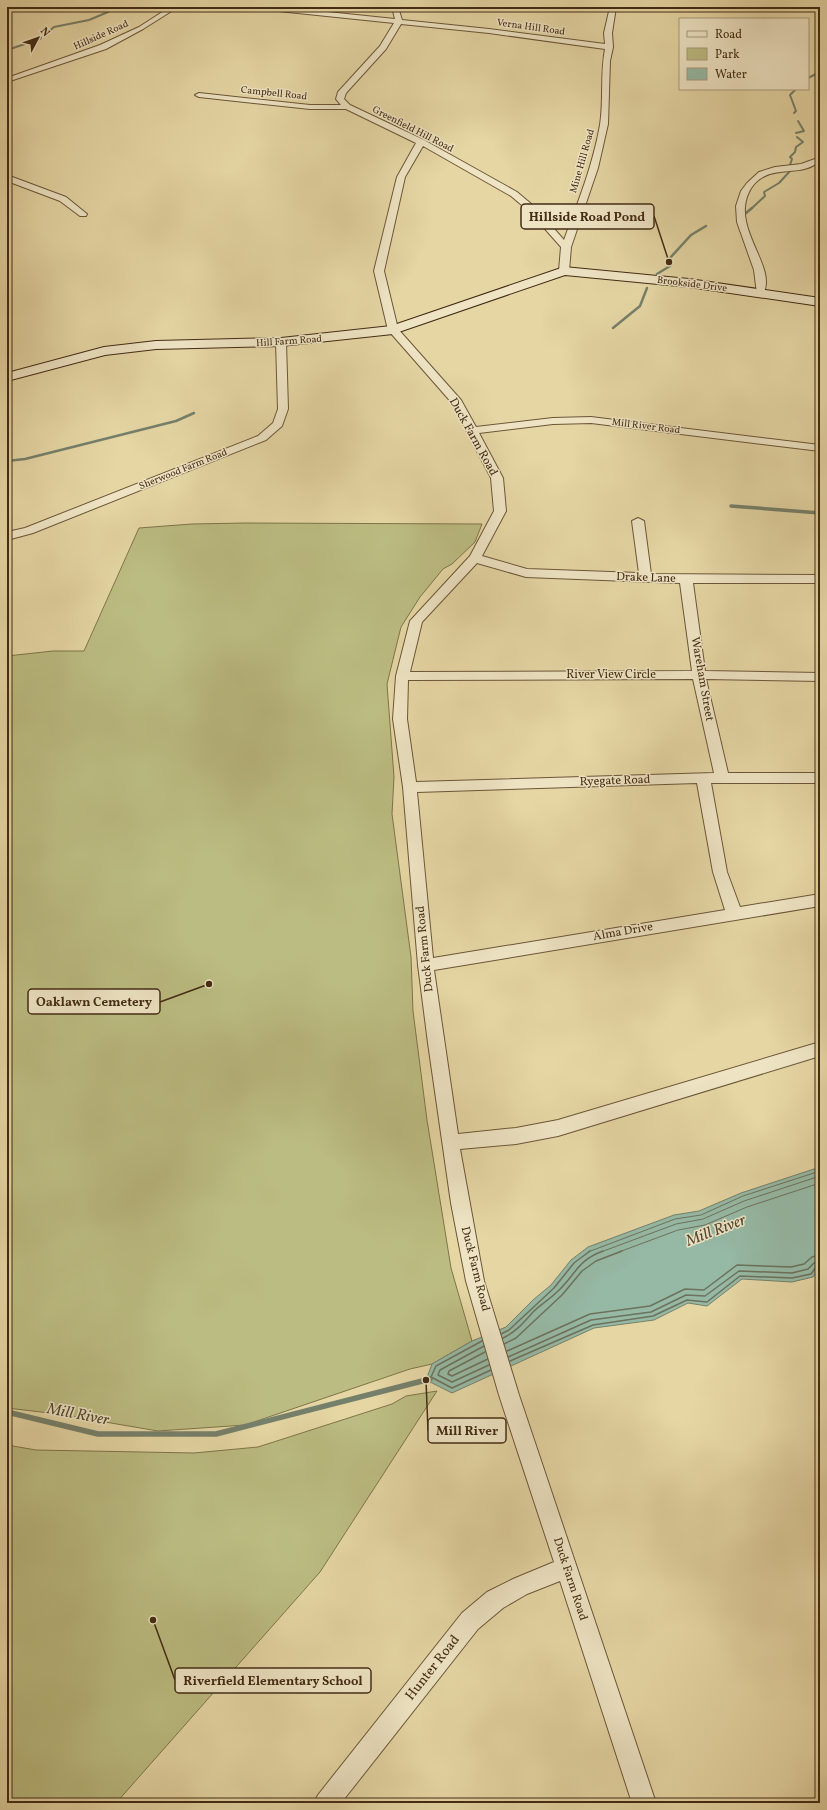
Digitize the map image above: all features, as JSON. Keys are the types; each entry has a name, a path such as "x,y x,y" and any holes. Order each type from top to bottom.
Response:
{"main road":[{"name":"Hill Farm Road","path":"7,377 104,351 156,345 281,342 393,330 564,271"},
{"name":"Brookside Drive","path":"564,271 760,292 820,302"}],"street":[{"name":"Hillside Road","path":"7,80 102,47 141,28 175,7"},
{"name":"Verna Hill Road","path":"259,7 399,21 609,47"},
{"path":"347,107 340,99 342,92 383,47 399,21 395,7"},
{"name":"Mine Hill Road","path":"564,271 566,247 594,168 604,124 606,61 609,47 608,33 613,7"},
{"name":"Campbell Road","path":"199,95 310,107 347,107"},
{"name":"Greenfield Hill Road","path":"347,107 421,142 514,194 533,210 566,247"},
{"name":"Duck Farm Road","path":"421,142 401,177 378,271 393,330 457,402 497,478 500,511 475,558 416,621 402,676 400,719 410,787 426,966 466,1241 509,1395 644,1803"},
{"path":"760,292 759,270 742,229 741,213 743,193 748,184 763,174 776,170 806,166 815,161"},
{"path":"7,178 63,199 83,214"},
{"name":"Sherwood Farm Road","path":"7,536 28,531 52,522 262,438 278,424 283,409 281,342"},
{"name":"Mill River Road","path":"472,431 553,421 591,420 820,448"},
{"path":"638,521 645,578"},
{"name":"Drake Lane","path":"475,558 526,573 686,579 820,579"},
{"name":"Wareham Street","path":"686,579 700,675 722,778"},
{"name":"River View Circle","path":"402,676 700,675 820,677"},
{"path":"703,778 720,872 734,914"},
{"name":"Ryegate Road","path":"410,787 703,778 820,778"},
{"name":"Alma Drive","path":"426,966 820,900"},
{"path":"451,1142 516,1136 558,1128 820,1050"},
{"name":"Hunter Road","path":"326,1803 470,1621 495,1600 520,1586 566,1568"}],"green space":[{"path":"192,524 482,524 475,542 452,564 443,569 420,597 401,627 387,684 394,777 392,814 411,957 413,1011 427,1120 451,1268 472,1341 432,1364 410,1369 245,1425 158,1431 58,1414 7,1408 7,656 53,651 84,651 139,528"},
{"path":"437,1391 320,1572 116,1803 7,1803 7,1445 36,1450 194,1453 258,1447 392,1404 406,1396"}],"water":[{"path":"820,1167 820,1268 813,1277 792,1282 742,1279 707,1306 688,1303 654,1320 594,1328 452,1393 426,1380 432,1364 472,1341 506,1327 533,1300 551,1285 571,1260 588,1247 674,1215 699,1211 741,1193"}],"waterway":[{"path":"7,50 40,39 54,27 89,20 108,12 114,7"},
{"path":"809,78 820,72"},
{"path":"794,113 796,111 790,95 795,90"},
{"path":"796,133 804,131 798,121"},
{"path":"790,165 792,159 790,157 795,152 796,147 803,142 797,137"},
{"path":"751,209 765,196 764,192 779,183 791,170"},
{"path":"746,213 752,208"},
{"path":"657,274 670,266 670,258 691,235 706,226"},
{"path":"613,328 640,306 647,288"},
{"path":"7,461 25,459 176,421 194,413"},
{"path":"7,423 9,442 7,447"},
{"path":"731,506 820,513"},
{"name":"Mill River","path":"7,1412 98,1434 216,1434 430,1379"}],"place":[{"name":"Hillside Road Pond","path":"669,262"},
{"name":"Oaklawn Cemetery","path":"209,984"},
{"name":"Mill River","path":"426,1380"},
{"name":"Riverfield Elementary School","path":"153,1620"}]}
